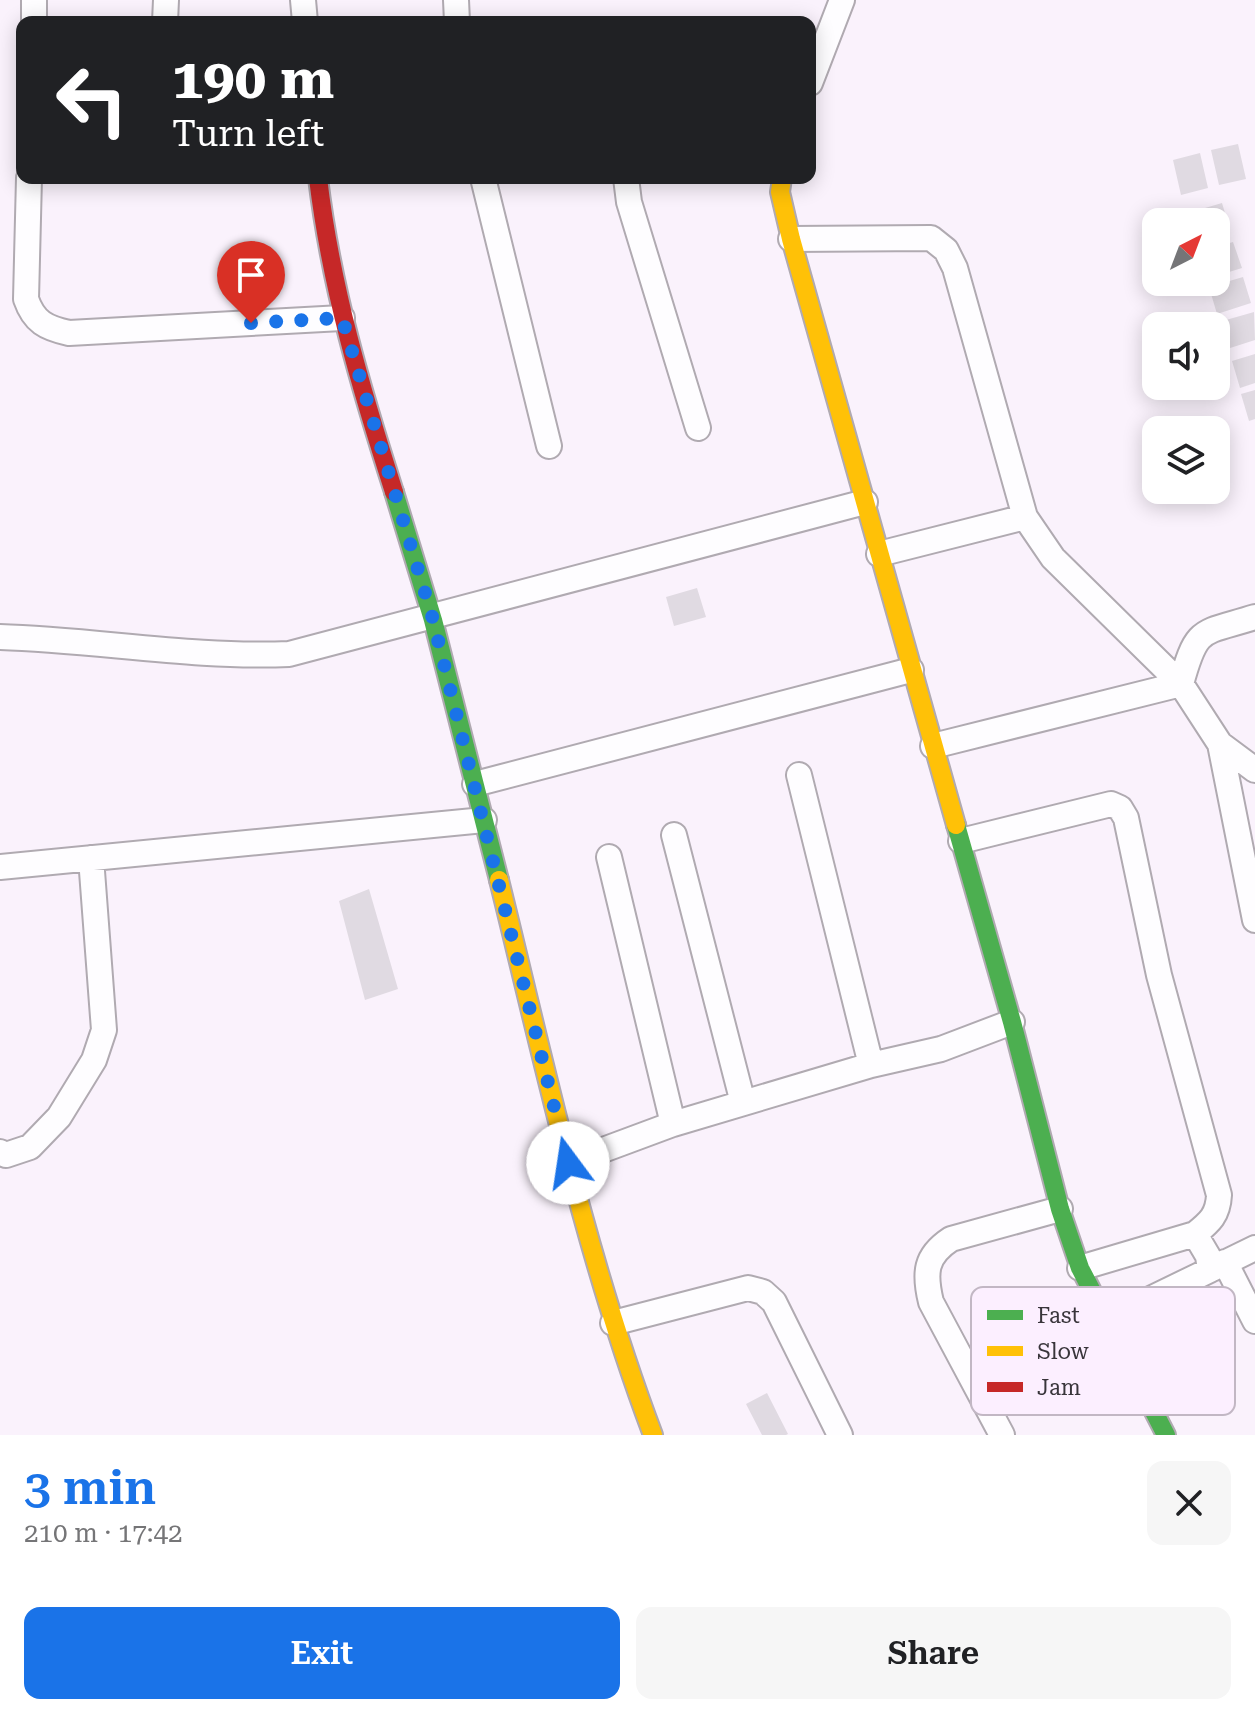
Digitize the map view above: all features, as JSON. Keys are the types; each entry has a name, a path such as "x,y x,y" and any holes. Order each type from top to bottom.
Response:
{"street":[{"path":"819,36 842,0"},
{"path":"29,184 26,299 31,315 46,328 69,333 342,318"},
{"path":"318,184 322,229 342,318 432,616 568,1163 613,1323 653,1435"},
{"path":"484,184 549,446"},
{"path":"627,184 629,202 698,428"},
{"path":"781,184 780,192 791,239 1012,1022 1060,1209 1080,1268 1090,1287"},
{"path":"791,239 931,238 946,250 955,268 1025,517 1053,558 1181,684 1220,744 1255,770"},
{"path":"0,637 58,639 242,656 289,654 865,502"},
{"path":"879,554 1025,517"},
{"path":"1181,684 1191,648 1208,630 1255,617"},
{"path":"475,784 911,670"},
{"path":"933,746 1181,684"},
{"path":"1220,744 1255,920"},
{"path":"799,775 871,1065"},
{"path":"961,841 1111,804 1120,808 1126,818 1159,975 1219,1195 1218,1209 1212,1220 1195,1234 1080,1268"},
{"path":"0,867 484,820"},
{"path":"674,835 743,1103"},
{"path":"609,857 673,1124"},
{"path":"0,1152 6,1155 30,1147 59,1117 94,1060 104,1030 91,858"},
{"path":"568,1163 673,1124 871,1065 941,1049 1012,1022"},
{"path":"971,1377 931,1302 926,1282 930,1260 939,1247 951,1239 1060,1209"},
{"path":"1195,1234 1232,1287"},
{"path":"1174,1287 1255,1248"},
{"path":"613,1323 748,1288 763,1292 774,1302 840,1435"},
{"path":"1235,1292 1255,1321"},
{"path":"991,1415 1002,1435"},
{"path":"1156,1415 1166,1435"}],"building":[{"path":"1238,144 1246,179 1219,185 1211,150"},
{"path":"1200,153 1208,188 1181,195 1173,160"},
{"path":"1222,203 1223,208 1205,208"},
{"path":"1233,242 1242,268 1230,272 1230,243"},
{"path":"1243,277 1251,303 1216,312 1212,296 1230,296 1230,281"},
{"path":"1254,312 1255,340 1230,348 1230,319"},
{"path":"1255,354 1255,383 1240,388 1232,361"},
{"path":"1255,390 1255,419 1249,421 1241,394"},
{"path":"697,588 706,617 674,626 666,597"},
{"path":"369,889 398,989 365,1000 339,901"},
{"path":"767,1393 786,1435 762,1435 746,1404"}],"traffic: fast":[{"path":"394,492 433,620 499,880"},
{"path":"956,825 1012,1022 1060,1209 1090,1287"},
{"path":"1156,1415 1166,1435"}],"traffic: slow":[{"path":"781,184 780,192 791,239 956,825"},
{"path":"499,880 587,1229 653,1435"}],"traffic: jam":[{"path":"319,184 348,337 394,492"}],"route":[{"path":"251,323 342,318 432,616 568,1163"}]}
